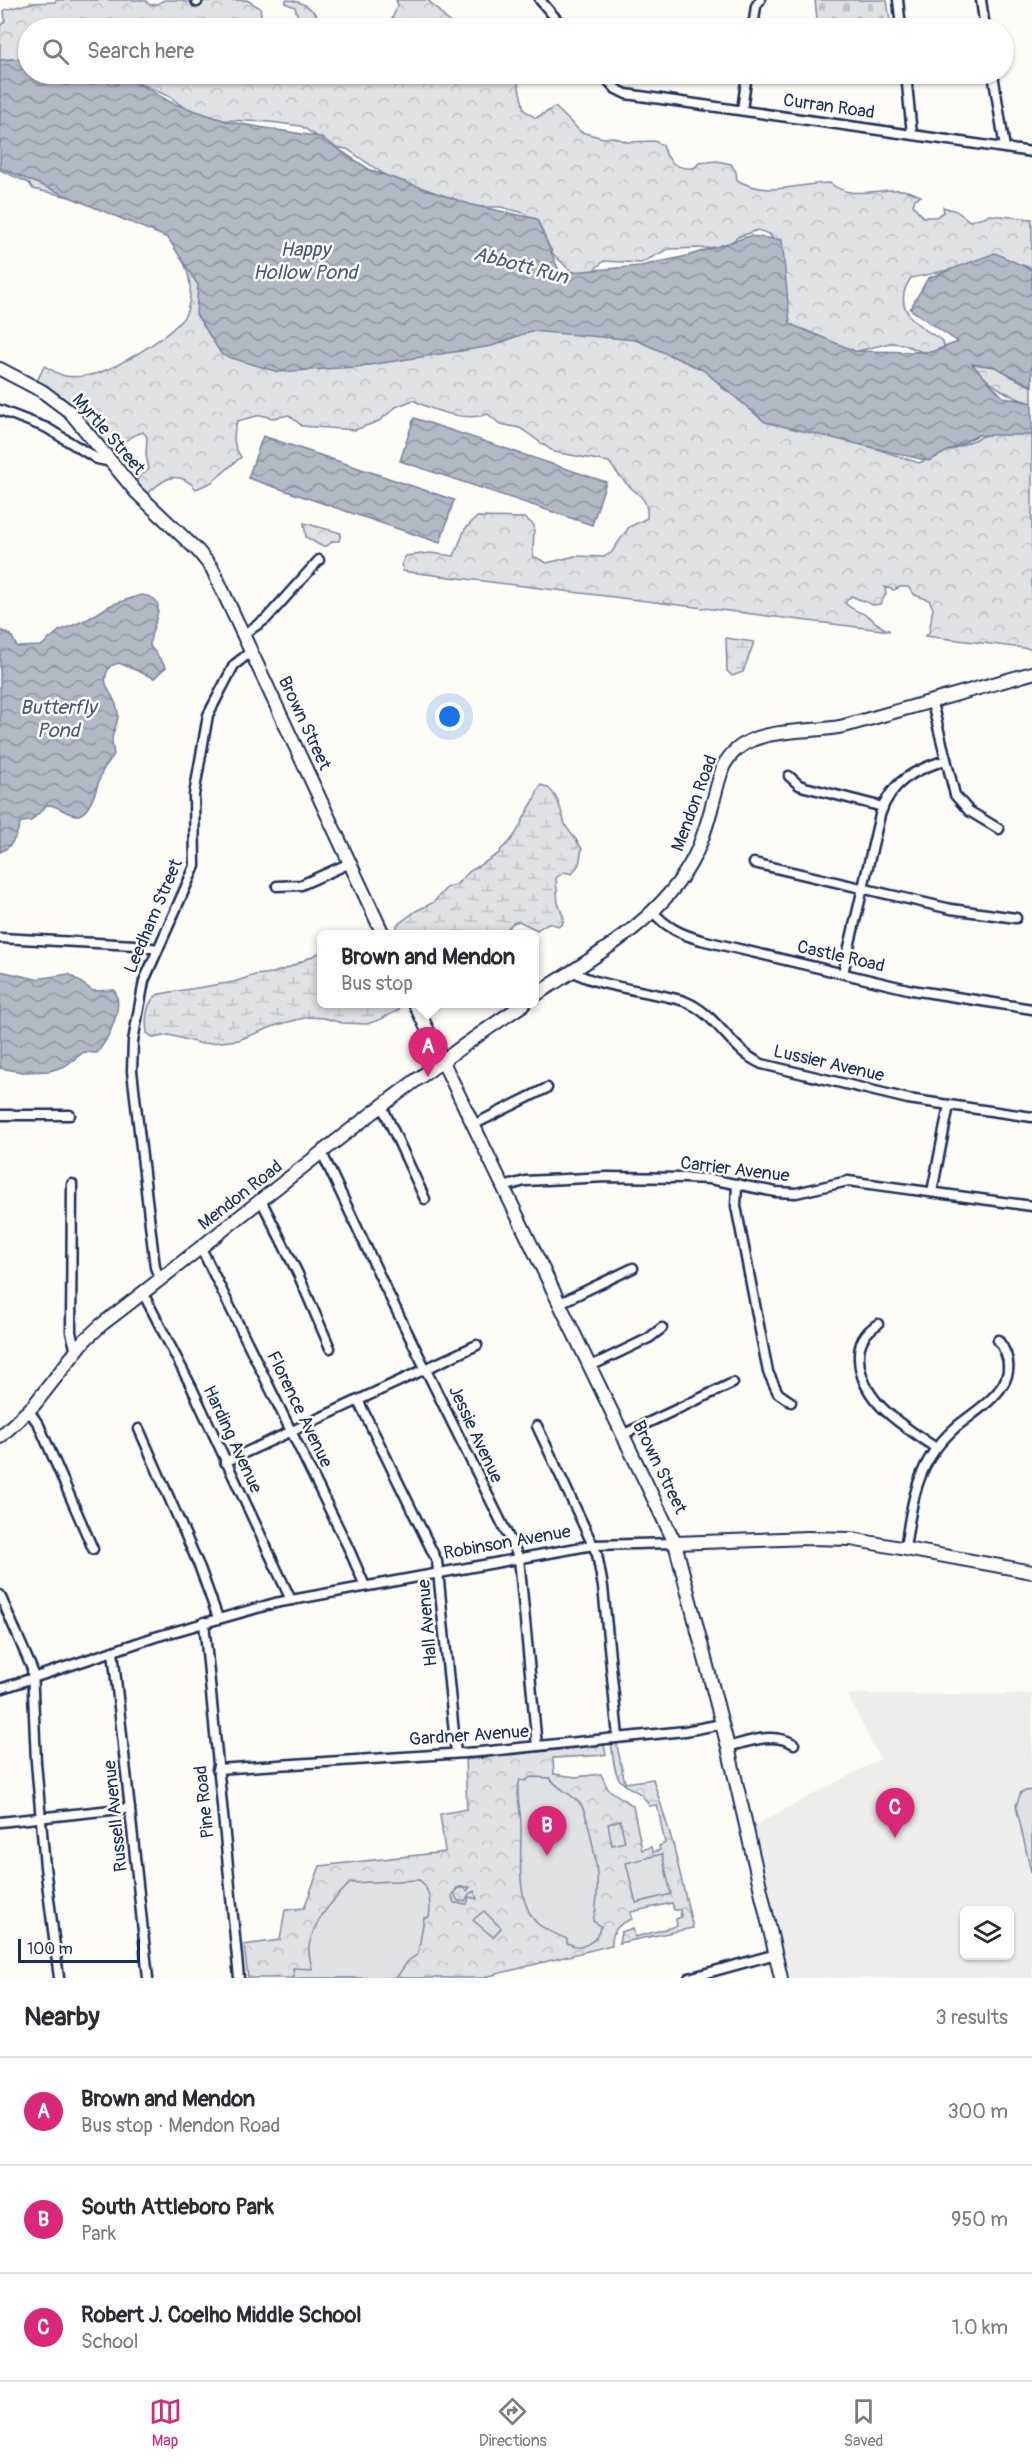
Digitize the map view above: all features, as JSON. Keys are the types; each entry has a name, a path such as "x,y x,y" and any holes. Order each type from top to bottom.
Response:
{"street":[{"path":"540,0 555,18"},
{"path":"754,18 756,6 760,0"},
{"path":"898,0 900,18"},
{"path":"981,0 984,18"},
{"name":"Curran Road","path":"613,84 621,92 1032,152"},
{"path":"742,111 746,84"},
{"path":"907,84 912,134"},
{"path":"995,84 1005,148"},
{"name":"Myrtle Street","path":"0,369 42,391 61,404 79,421 140,497 180,536"},
{"path":"0,410 47,428 102,462 111,462"},
{"name":"Brown Street","path":"180,536 212,568 381,930"},
{"path":"244,634 266,619 319,561"},
{"name":"Leedham Street","path":"160,1280 155,1267 132,1061 141,989 195,866 194,795 208,715 234,665 252,651"},
{"name":"Mendon Road","path":"539,993 618,939 671,892 690,865 704,832 723,767 736,748 760,736 831,729 932,703 1032,673"},
{"path":"932,703 952,786 959,801 981,820 999,829"},
{"path":"843,974 883,807 890,792 909,774 946,760"},
{"path":"789,776 805,787 883,807"},
{"path":"277,886 301,885 350,863"},
{"path":"754,863 951,909 1016,918"},
{"name":"Castle Road","path":"652,911 668,927 683,935 945,996 1032,1009"},
{"path":"0,938 135,945 158,949"},
{"name":"Lussier Avenue","path":"573,970 586,978 692,1004 709,1015 737,1048 762,1064 908,1099 1032,1117"},
{"name":"Brown Street","path":"417,1008 675,1543 728,1747 782,1978"},
{"name":"Mendon Road","path":"0,1437 29,1411 95,1330 382,1106 518,1008"},
{"path":"473,1125 547,1088"},
{"path":"932,1192 949,1105"},
{"path":"382,1106 425,1199"},
{"path":"0,1115 70,1115"},
{"name":"Jessie Avenue","path":"322,1153 385,1287 519,1558 537,1746"},
{"name":"Carrier Avenue","path":"503,1187 518,1182 607,1177 697,1178 776,1192 796,1193 848,1181 1032,1206"},
{"path":"72,1184 71,1332 76,1352"},
{"path":"737,1184 736,1206 768,1372 778,1393 791,1402"},
{"path":"261,1200 298,1274 330,1348"},
{"name":"Florence Avenue","path":"201,1248 365,1586"},
{"path":"560,1303 633,1268"},
{"name":"Harding Avenue","path":"143,1293 191,1386 291,1600"},
{"path":"878,1324 864,1337 860,1349 860,1366 864,1382 872,1396 886,1412 936,1448"},
{"path":"591,1366 649,1338 663,1328"},
{"path":"905,1548 919,1482 936,1448 954,1429 987,1405 1000,1389 1008,1363 1005,1350 998,1340"},
{"path":"225,1462 477,1345"},
{"path":"624,1434 733,1383"},
{"name":"Hall Avenue","path":"358,1400 437,1561 456,1753"},
{"path":"29,1411 39,1425 93,1549"},
{"path":"537,1426 593,1545 603,1587 618,1737"},
{"path":"139,1429 200,1568 218,1618"},
{"name":"Robinson Avenue","path":"0,1689 204,1622 291,1600 593,1545 851,1539 1032,1572"},
{"path":"0,1595 32,1669 41,1818 59,1978"},
{"name":"Pine Road","path":"204,1622 239,1978"},
{"name":"Russell Avenue","path":"113,1651 148,1978"},
{"name":"Gardner Avenue","path":"217,1769 537,1746 685,1731 722,1724"},
{"path":"728,1747 771,1737 794,1744"},
{"path":"0,1822 130,1808"},
{"path":"689,1978 776,1954"}],"shaded area":[{"path":"847,1694 1032,1694 1032,1978 790,1978 761,1867 755,1825 880,1759"}],"green space":[{"path":"56,0 145,0 150,5 164,0 183,0 184,2 247,0 260,8 262,18 18,18 18,60 11,59 7,63 0,64 0,26 5,21 4,10 31,3 55,2"},
{"path":"286,0 299,2 319,18 298,18 295,7 285,3"},
{"path":"396,0 428,0 445,18 392,18 398,5"},
{"path":"815,0 887,0 890,18 817,18"},
{"path":"142,84 518,84 524,110 536,118 555,107 581,132 603,138 613,137 627,142 654,141 663,145 667,156 677,166 694,168 699,163 717,161 731,164 736,172 737,180 760,188 772,189 830,183 856,193 905,190 921,196 915,199 913,205 923,217 936,217 944,212 943,207 956,211 970,221 990,215 1032,219 1032,269 1020,265 989,263 911,278 903,299 905,308 925,330 943,341 944,347 941,352 922,352 903,344 890,343 854,352 783,323 778,245 769,234 758,230 738,237 726,246 668,249 641,263 604,261 590,273 575,275 553,254 538,225 524,213 501,207 471,207 407,190 347,149 333,147 301,126 210,117 182,106 170,97"},
{"path":"0,162 431,353 462,351 518,329 615,333 705,364 722,388 741,399 835,435 919,463 991,433 1032,428 1032,649 925,636 929,633 933,608 929,600 915,595 908,587 894,590 885,587 886,594 880,604 873,605 851,596 845,603 890,631 402,571 401,565 406,556 430,553 454,556 465,529 477,517 525,518 534,525 533,556 547,563 575,556 604,557 611,553 629,527 647,518 644,501 609,462 554,452 520,428 500,424 488,414 460,416 430,408 413,400 396,407 379,421 355,430 302,426 289,415 273,418 261,415 237,421 234,440 241,457 212,482 196,489 182,478 175,477 161,482 142,499 130,485 149,469 146,455 147,437 143,432 128,439 107,456 59,406 50,405 51,400 34,388 44,366 65,376 97,373 139,353 175,327 187,311 190,292 186,266 179,249 175,240 79,199 33,189 29,183 0,170"},
{"path":"965,352 1032,387 1032,403 1005,392 966,364"},
{"path":"304,523 341,533 339,541 321,546 306,537"},
{"path":"726,638 754,642 743,672 732,676 727,671"},
{"path":"541,785 555,795 565,824 582,849 579,864 572,874 564,872 556,878 558,903 564,918 562,925 548,923 537,930 519,921 506,930 397,930 397,925 416,911 434,902 446,888 456,885 470,871 500,853 516,833"},
{"path":"317,954 317,1008 399,1008 399,1010 367,1024 342,1023 308,1017 277,1025 239,1040 202,1044 169,1035 154,1038 147,1033 147,1011 151,1001 159,994 234,982 288,968"},
{"path":"616,1741 625,1783 653,1779 673,1844 693,1928 619,1943 621,1932 633,1928 635,1937 677,1926 676,1919 681,1917 680,1910 674,1910 672,1903 631,1912 632,1919 620,1925 614,1932 612,1945 481,1978 248,1978 244,1945 280,1940 285,1910 304,1908 320,1866 445,1852 440,1814 467,1809 465,1760 601,1743 604,1745 606,1755 553,1758 554,1774 576,1777 601,1774 608,1789 633,1806 642,1850 651,1847 653,1852 660,1850 659,1846 665,1843 657,1805 649,1806 643,1796 620,1780 615,1767 611,1742"},
{"path":"531,1777 550,1778 578,1801 586,1815 597,1876 597,1898 593,1921 601,1926 596,1937 583,1946 567,1943 567,1939 538,1924 530,1915 525,1903 521,1877 521,1825 518,1791 520,1780 525,1781"},
{"path":"1032,1790 1032,1876 1016,1806 1021,1792"},
{"path":"620,1820 625,1842 612,1845 608,1824"},
{"path":"662,1854 671,1894 636,1903 626,1863"},
{"path":"419,1880 428,1892 429,1917 424,1918 418,1954 408,1961 396,1978 294,1978 293,1968 312,1969 309,1955 311,1937 319,1920 350,1883"},
{"path":"470,1887 467,1891 465,1888 458,1888 454,1894 458,1901 465,1901 474,1891 477,1899 469,1897 467,1904 454,1903 452,1896 457,1888"},
{"path":"484,1911 501,1928 493,1937 473,1920"}],"water":[{"name":"Happy Hollow Pond","path":"18,59 18,84 139,84 172,103 229,122 320,137 370,170 472,205 537,219 560,273 641,266 687,256 750,236 782,240 790,324 855,351 931,352 958,342 910,309 928,278 995,253 1032,270 1032,386 995,367 972,364 1003,397 1032,403 1032,435 978,435 929,461 765,422 703,370 636,340 531,331 492,346 356,367 278,372 222,355 196,314 198,285 168,238 0,168 0,60"},
{"path":"414,418 606,482 592,525 400,461"},
{"path":"263,436 454,500 440,543 248,478"},
{"name":"Butterfly Pond","path":"141,595 151,597 156,601 158,614 150,646 166,667 154,678 119,663 110,666 105,680 118,713 112,737 114,754 103,770 91,803 83,813 78,815 47,805 31,821 21,822 16,836 5,850 0,852 0,630 11,635 17,647 41,646 59,631 88,619 111,605"},
{"path":"0,971 36,979 69,974 93,991 114,990 118,1005 114,1023 97,1053 84,1052 65,1066 50,1071 23,1072 0,1068"}],"place":[{"name":"Brown and Mendon","path":"428,1077"},
{"name":"Robert J. Coelho Middle School","path":"895,1838"},
{"name":"South Attleboro Park","path":"547,1856"}],"water label":[{"name":"Abbott Run","path":"521,265"}]}
